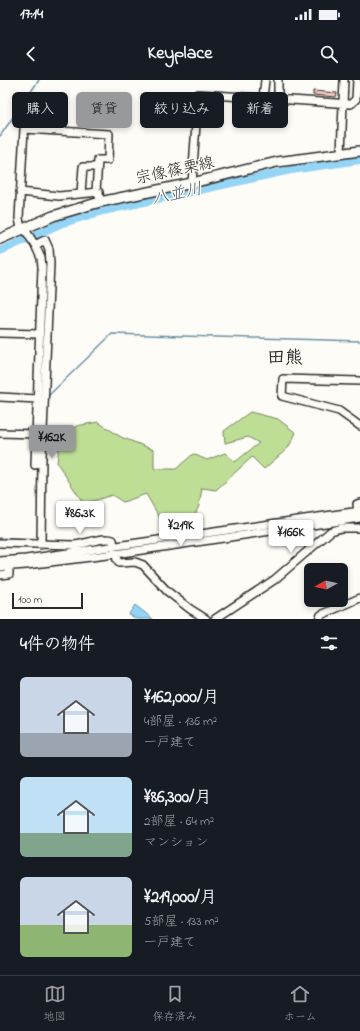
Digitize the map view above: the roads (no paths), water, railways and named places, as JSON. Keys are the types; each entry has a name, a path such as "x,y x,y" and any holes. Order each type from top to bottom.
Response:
{"main road":[{"name":"宗像篠栗線","path":"0,239 66,211 100,202 192,183 277,162 360,151"}],"street":[{"path":"263,92 264,80"},
{"path":"278,80 278,92"},
{"path":"340,153 344,80"},
{"path":"288,100 351,104 356,99 357,80"},
{"path":"192,183 198,94 232,96"},
{"path":"35,465 42,267 41,258 18,218 24,129 109,134 108,160 98,160 96,192"},
{"path":"81,193 83,167 97,167"},
{"path":"20,192 59,196 99,192 100,202"},
{"path":"34,244 45,240 49,249 50,263 42,456 41,545"},
{"path":"0,333 40,334"},
{"path":"360,381 282,379 282,396 339,411 360,426"},
{"path":"0,397 37,399"},
{"path":"0,433 36,434"},
{"path":"215,619 274,580 331,531 342,528 360,527 357,504 360,503"},
{"path":"0,566 9,566 359,515"},
{"path":"0,542 41,545 86,544 102,538 109,538 113,540 119,563 135,562 143,565 167,590 190,609 206,619"},
{"path":"0,561 115,550"},
{"path":"0,575 9,574 9,566"},
{"path":"319,619 321,614 360,598"}],"water":[{"path":"135,605 153,619 136,619 129,614"}],"waterway":[{"path":"0,136 39,80"},
{"name":"八並川","path":"0,251 60,224 103,211 291,170 360,160"},
{"path":"47,397 112,334 360,341"},
{"path":"45,465 46,450"},
{"path":"0,538 25,540"}],"district":[{"name":"田熊","path":"285,359"}]}
